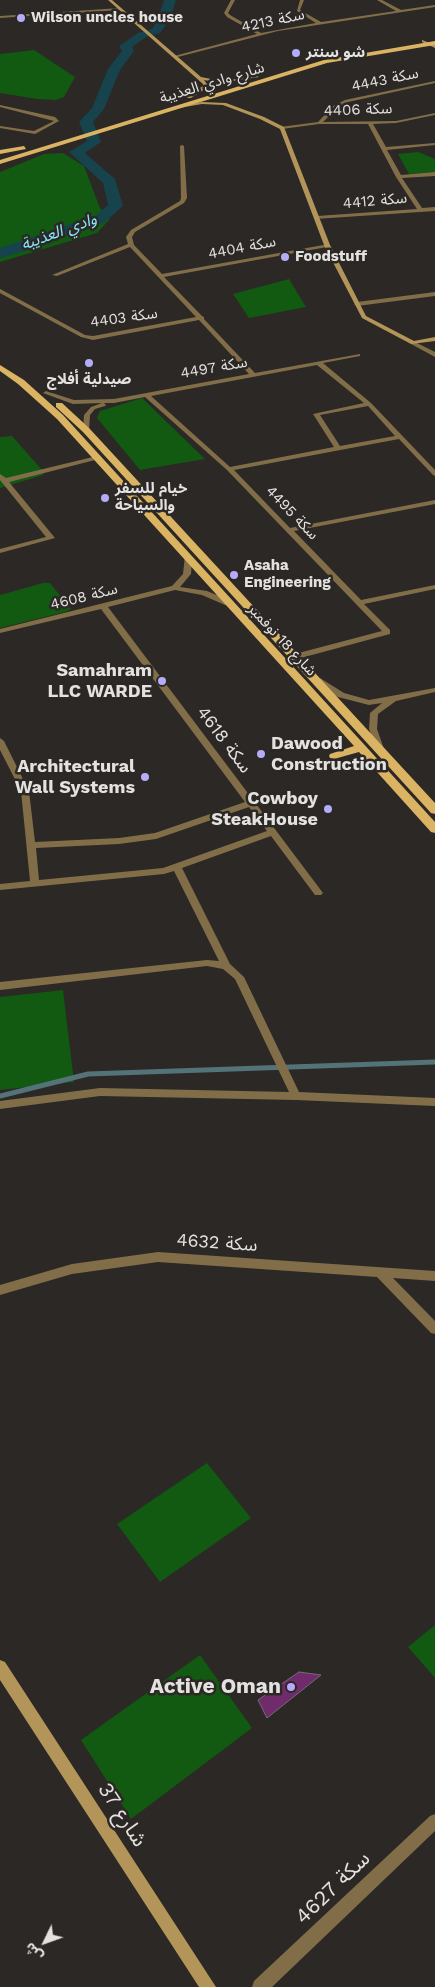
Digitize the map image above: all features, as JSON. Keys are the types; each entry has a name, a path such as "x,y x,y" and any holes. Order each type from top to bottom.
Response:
{"main road":[{"name":"شارع وادي العذيبة","path":"0,162 326,61 432,42"},
{"name":"شارع وادي العذيبة","path":"0,156 189,97 328,57 432,42"},
{"path":"400,48 435,51"},
{"path":"0,152 24,148"},
{"name":"شارع 18 نوفمبر","path":"0,357 46,393 86,430 435,810"},
{"name":"شارع 18 نوفمبر","path":"0,367 42,400 97,458 435,829"},
{"path":"334,756 360,748"}],"street":[{"path":"110,0 200,78 205,87 189,97"},
{"path":"233,0 226,13 228,16 260,34"},
{"path":"302,0 298,10 319,23"},
{"path":"379,0 400,11"},
{"name":"سكة 4213","path":"176,57 260,34 319,23 435,6"},
{"path":"0,16 120,9"},
{"path":"200,78 221,82 257,77"},
{"name":"سكة 4443","path":"319,123 335,106 347,101 435,82"},
{"path":"224,104 218,97 225,92"},
{"path":"156,113 202,103 224,104 262,118 282,128 328,245 364,317 435,355"},
{"path":"0,106 54,118 57,121 35,133 0,127"},
{"name":"سكة 4406","path":"282,128 319,123 396,122 435,114"},
{"path":"370,123 399,177 420,210"},
{"path":"383,149 435,144"},
{"path":"182,146 184,198 182,202 133,230 129,237 131,245 253,374"},
{"path":"399,177 435,174"},
{"name":"سكة 4412","path":"317,218 435,209"},
{"path":"55,275 131,245"},
{"name":"سكة 4404","path":"161,276 328,245"},
{"name":"سكة 4403","path":"0,291 83,336 93,338 202,318"},
{"path":"357,304 435,294"},
{"path":"0,300 10,296"},
{"path":"413,343 435,339"},
{"name":"سكة 4497","path":"86,430 87,416 93,408 114,401 358,355"},
{"path":"319,362 369,404 435,474"},
{"name":"سكة 4497","path":"46,393 73,402 114,401"},
{"name":"سكة 4495","path":"145,394 229,469 387,632 294,658"},
{"path":"338,449 316,414 369,404"},
{"path":"229,469 401,438"},
{"path":"0,551 51,538 2,479 97,458"},
{"path":"290,530 435,502"},
{"path":"175,588 187,574 188,558"},
{"path":"359,603 435,587"},
{"name":"سكة 4608","path":"0,631 175,588 204,593 228,603"},
{"name":"سكة 4618","path":"103,606 318,893"},
{"path":"310,675 341,695 369,703 435,690"},
{"path":"381,753 373,729 374,713 393,699"},
{"path":"0,741 25,791 35,884"},
{"path":"31,845 119,841 156,836 251,803"},
{"path":"0,887 151,873 177,867 273,832"},
{"path":"177,867 226,966 239,977 296,1096"},
{"path":"0,986 206,963 226,966"},
{"path":"0,1105 100,1092 296,1096 435,1102"},
{"name":"سكة 4632","path":"0,1290 72,1269 158,1257 435,1276"},
{"path":"380,1272 435,1329"},
{"name":"شارع 37","path":"0,1667 208,1987"},
{"name":"سكة 4627","path":"260,1987 435,1821"}],"green space":[{"path":"34,50 75,77 64,97 56,100 37,99 0,93 0,54"},
{"path":"418,152 435,159 435,172 409,174 398,154"},
{"path":"63,153 84,166 100,208 110,219 97,233 0,262 0,172 44,154"},
{"path":"289,279 306,307 249,318 233,294"},
{"path":"142,398 205,459 140,470 97,418 100,411"},
{"path":"12,436 43,471 43,475 0,488 0,437"},
{"path":"43,583 50,583 71,609 0,628 0,595"},
{"path":"63,990 74,1082 0,1090 0,997"},
{"path":"207,1463 251,1518 160,1582 117,1524"},
{"path":"435,1625 435,1678 408,1647"},
{"path":"200,1655 252,1728 131,1819 81,1740"}],"building":[{"name":"Active Oman","path":"299,1672 321,1675 267,1718 258,1700"}],"waterway":[{"name":"وادي العذيبة","path":"0,253 20,248 100,219 116,206 110,182 76,152 94,142 86,122 98,109 114,69 128,51 125,46 142,35 156,31 164,19 170,0"},
{"path":"0,1096 88,1074 435,1062"}],"place":[{"name":"Wilson uncles house","path":"21,18"},
{"name":"شو سنتر","path":"296,53"},
{"name":"Foodstuff","path":"285,257"},
{"name":"صيدلية أفلاج","path":"89,363"},
{"name":"خيام للسفر والسياحة","path":"105,498"},
{"name":"Asaha Engineering","path":"234,575"},
{"name":"Samahram LLC WARDE","path":"162,681"},
{"name":"Dawood Construction","path":"261,754"},
{"name":"Architectural Wall Systems","path":"145,777"},
{"name":"Cowboy SteakHouse","path":"328,809"},
{"name":"Active Oman","path":"291,1687"}]}
